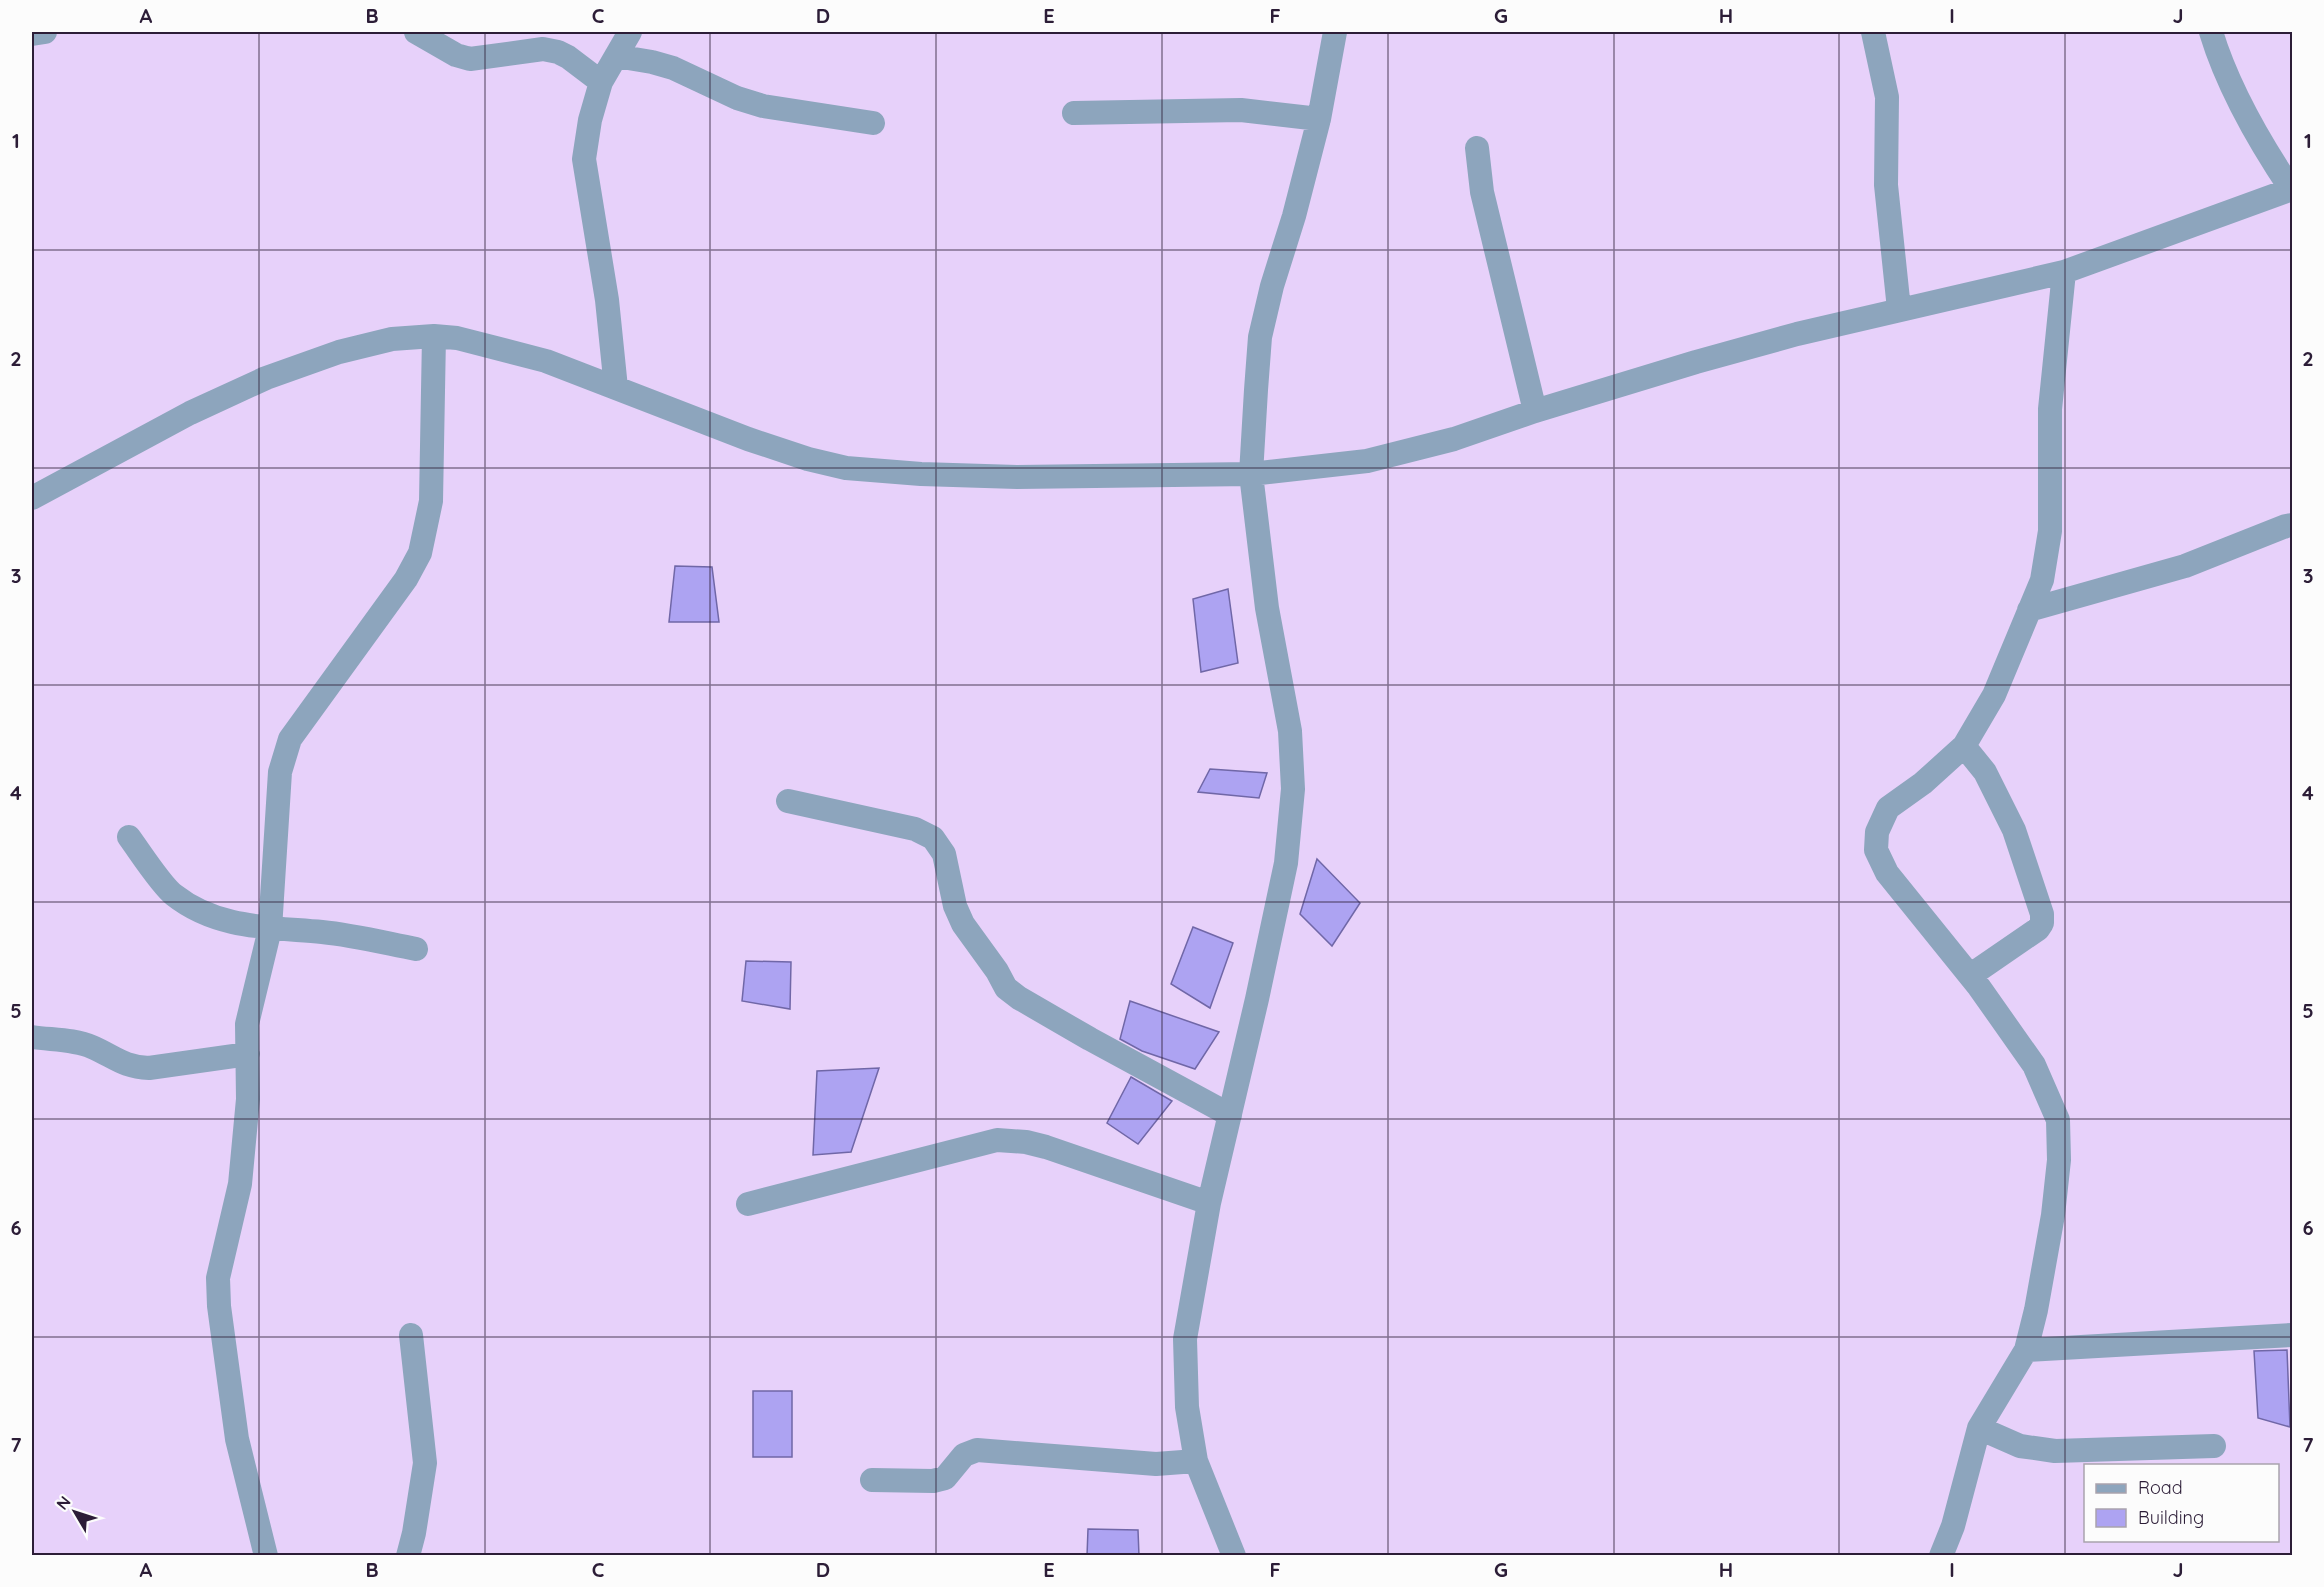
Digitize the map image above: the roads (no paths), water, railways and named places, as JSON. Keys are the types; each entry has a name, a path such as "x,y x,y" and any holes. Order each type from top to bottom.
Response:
{"street":[{"path":"32,34 45,32"},
{"path":"416,32 456,55 470,58 543,49 558,52 601,82"},
{"path":"616,388 607,300 584,159 590,120 601,82 630,32"},
{"path":"1234,1556 1196,1461 1188,1407 1185,1340 1209,1203 1286,863 1293,789 1290,731 1267,608 1251,474 1260,337 1319,118 1335,32"},
{"path":"1873,32 1887,97 1886,185 1899,309"},
{"path":"32,498 190,413 266,378 350,349 392,339 434,336 457,338 546,361 748,439 808,459 846,468 921,474 1017,477 1251,474 1367,461 1454,439 1535,411 1797,334 2064,272 2292,189 2256,136 2211,32"},
{"path":"616,56 673,68 736,98 763,106 873,123"},
{"path":"1074,113 1241,110 1319,118"},
{"path":"1477,148 1482,192 1535,411"},
{"path":"1941,1556 1953,1526 1979,1428 2025,1350 2036,1310 2060,1161 2058,1120 2034,1065 1971,975 1887,873 1876,850 1877,832 1888,808 1923,783 1964,746 1994,695 2042,580 2050,531 2050,409 2064,272"},
{"path":"259,1555 237,1439 219,1306 218,1278 240,1184 249,1099 247,1024 270,929 280,772 290,739 406,579 420,553 431,501 434,336"},
{"path":"2029,610 2185,566 2292,525"},
{"path":"1964,746 1985,772 2014,830 2042,914 2042,923 2038,929 1971,975"},
{"path":"788,801 915,830 933,838 944,854 955,906 963,924 997,971 1006,988 1018,998 1059,1022 1230,1115"},
{"path":"129,837 172,894 206,915 231,923 270,929 324,932 416,949"},
{"path":"32,1037 70,1041 92,1047 117,1062 133,1068 149,1068 248,1054"},
{"path":"748,1204 997,1140 1026,1142 1046,1147 1209,1203"},
{"path":"408,1556 425,1463 411,1335"},
{"path":"2025,1350 2292,1335"},
{"path":"1979,1428 2020,1446 2055,1451 2214,1446"},
{"path":"872,1480 933,1481 945,1478 953,1465 964,1455 977,1450 1156,1464 1196,1461"}]}
